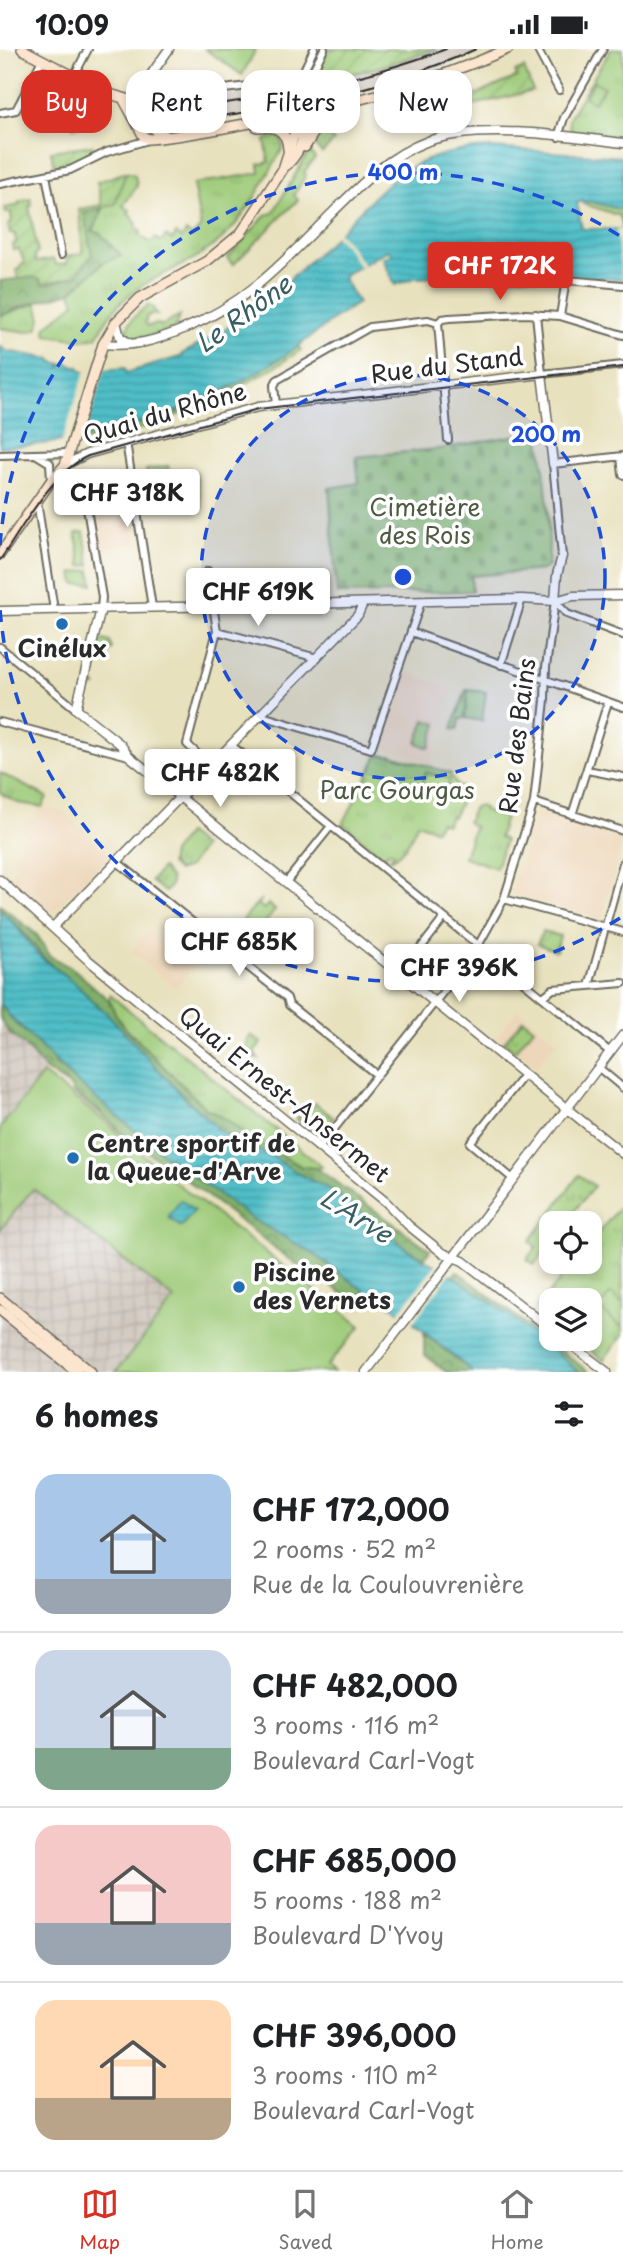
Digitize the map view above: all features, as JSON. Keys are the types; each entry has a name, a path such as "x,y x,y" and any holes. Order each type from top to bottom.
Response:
{"main road":[{"path":"22,49 62,70"},
{"path":"360,100 412,86 508,49"},
{"path":"143,133 144,136 180,136 241,125"},
{"path":"234,126 278,128 287,139 293,154"},
{"path":"158,133 180,136"},
{"path":"293,154 295,133"},
{"path":"0,554 65,465 103,344 116,322 140,298 207,261 232,242 256,214 293,154 306,146 314,133"},
{"path":"0,1298 92,1372"},
{"path":"0,1310 77,1372"}],"street":[{"path":"77,70 88,49"},
{"path":"154,70 169,49"},
{"path":"304,70 314,49"},
{"path":"313,70 324,49"},
{"path":"537,49 559,90"},
{"path":"558,137 564,118 603,49"},
{"path":"0,113 16,110 42,60"},
{"path":"103,344 134,345 154,340 216,315 273,273 385,163 411,148 440,137 496,132 623,143"},
{"path":"0,184 74,169 107,152 133,144 151,133"},
{"path":"46,175 61,255"},
{"path":"559,316 566,280 623,285"},
{"path":"536,314 562,556 555,601 567,614 623,635"},
{"path":"438,323 442,319 536,314 559,316 623,335"},
{"path":"276,405 274,386 277,380 370,327 428,320 438,323"},
{"path":"116,322 120,337 134,345"},
{"path":"438,323 449,440"},
{"name":"Rue du Stand","path":"276,405 623,365"},
{"name":"Quai du Rhône","path":"65,465 87,454 126,442 245,409 276,405"},
{"path":"126,442 152,607"},
{"path":"0,455 69,453"},
{"path":"37,455 50,463 51,481 72,479 79,483 84,491 102,597 76,709"},
{"path":"553,464 622,456 623,475"},
{"path":"37,501 54,610"},
{"path":"208,571 217,631 187,744 210,766"},
{"path":"0,611 522,599 555,601 567,597 623,595"},
{"path":"501,665 522,599"},
{"name":"Rue des Bains","path":"319,1148 480,946 504,899 534,802 555,601"},
{"path":"259,715 371,749 421,602"},
{"path":"349,603 349,624"},
{"path":"53,927 317,658 358,615 363,603"},
{"path":"217,631 317,658"},
{"path":"411,632 623,707"},
{"path":"0,647 120,744 129,756 623,1154"},
{"path":"572,815 608,702"},
{"path":"0,722 129,756"},
{"path":"110,737 111,750"},
{"path":"230,745 610,1052"},
{"path":"587,770 623,777"},
{"path":"534,802 623,831"},
{"path":"287,881 331,826"},
{"path":"116,861 287,998 289,1005 377,1076"},
{"path":"589,986 623,863"},
{"name":"Quai Ernest-Ansermet","path":"0,880 130,995 386,1202 411,1228 450,1260 463,1261 539,1320"},
{"path":"504,899 623,932"},
{"path":"400,975 444,918"},
{"path":"543,997 553,989 623,983"},
{"path":"366,1372 623,1035"},
{"path":"599,1068 623,1087"},
{"path":"513,1179 470,1143 524,1075"},
{"path":"580,1351 607,1372"}],"shaded area":[{"path":"437,49 487,49 434,70 374,70 374,87 360,91 360,72"},
{"path":"241,92 241,115 227,118 227,94"},
{"path":"126,474 138,543 100,549 88,481"},
{"path":"407,672 454,689 431,762 381,747"},
{"path":"42,807 65,812 110,855 54,911 11,877 18,863 12,860 26,835 22,832 27,820 37,816"},
{"path":"537,811 623,838 602,919 511,894"},
{"path":"148,931 193,968 175,988 131,952"},
{"path":"518,1009 557,1041 535,1068 496,1036"},
{"path":"0,1018 9,1033 24,1045 46,1070 0,1128"},
{"path":"33,1189 174,1300 116,1372 0,1372 0,1230"}],"green space":[{"path":"205,49 256,49 245,70 241,70 241,74"},
{"path":"326,49 437,49 360,72 316,70"},
{"path":"611,49 623,49 623,137 573,132 569,118"},
{"path":"524,68 533,91 472,105 472,96 517,77 515,72"},
{"path":"594,81 604,87 594,102 585,97"},
{"path":"319,133 326,133 334,141 322,153 312,143"},
{"path":"281,135 283,148 262,185 238,222 218,242 201,255 137,289 109,316 97,337 83,340 47,335 45,329 48,325 75,303 71,292 95,270 84,213 115,204 126,172 135,175 137,186 123,206 130,210 128,213 141,232 139,235 151,243 155,238 161,242 166,236 172,240 176,234 182,238 186,232 192,236 201,228 193,184 260,173 259,164 269,162 265,140"},
{"path":"92,145 93,152 72,163 54,166 51,151"},
{"path":"309,151 315,158 304,172 306,175 294,195 298,200 233,265 227,258 266,215 273,213"},
{"path":"126,172 115,204 84,213 92,256 75,276 42,284 41,280 33,277 18,279 16,270 25,264 19,249 13,250 12,245 16,243 15,234 10,234 8,224 12,222 11,213 6,213 5,208 31,199 32,205 29,206 38,253 35,254 36,262 54,259 56,265 67,263 66,257 83,253 79,209 102,205 97,182"},
{"path":"588,201 623,210 623,229 620,216 584,204"},
{"path":"103,209 93,231 101,234 121,256 104,262 71,292 20,307 0,316 0,281 33,277 41,280 42,284 65,279 81,269 92,256 84,213"},
{"path":"37,303 41,319 37,329 27,332 0,328 0,316"},
{"path":"148,305 157,315 147,316 145,323 148,326 161,326 180,316 175,328 142,338 128,338 126,336 130,322"},
{"path":"298,346 301,350 278,365 207,403 131,432 83,441 85,436 182,411 250,377"},
{"name":"Cimetière des Rois","path":"531,433 540,439 546,486 548,566 542,570 471,576 472,591 337,594 329,488 359,483 356,457 439,449"},
{"path":"168,466 170,478 148,482 146,470"},
{"path":"196,472 202,508 195,509 188,473"},
{"path":"84,532 90,565 81,566 76,533"},
{"path":"90,570 93,584 75,584 73,573"},
{"path":"104,640 110,642 112,649 108,654 99,655 93,683 96,686 91,687 88,682 98,643"},
{"path":"466,690 465,718 460,719 457,730 452,729"},
{"path":"468,690 486,692 482,721 465,718"},
{"path":"425,720 437,724 429,748 417,743"},
{"name":"Parc Gourgas","path":"378,755 392,755 450,773 457,786 467,789 447,824 439,822 436,830 417,823 407,845 389,860 394,853 390,851 384,857 343,824"},
{"path":"426,772 450,779 446,792 421,785"},
{"path":"0,773 47,797 42,807 18,803 0,793"},
{"path":"474,807 484,808 483,810 505,817 499,837 505,840 496,868 464,857 474,827 467,822"},
{"path":"187,834 203,847 189,867 178,871 170,864 172,853"},
{"path":"162,868 171,879 171,885 165,892 151,881"},
{"path":"261,899 259,905 264,909 268,904 275,910 244,951 228,938"},
{"path":"0,905 37,935 50,956 75,970 109,1000 127,1030 205,1108 227,1120 251,1139 302,1167 316,1168 430,1250 425,1258 405,1248 386,1230 331,1190 220,1131 178,1091 96,1003 44,958 17,925 0,910"},
{"path":"543,931 560,936 556,951 537,944"},
{"path":"110,995 322,1167 302,1167 251,1139 227,1120 205,1108 127,1030 116,1015 109,1000"},
{"path":"0,1003 15,1023 45,1049 55,1063 157,1149 251,1218 314,1254 365,1291 360,1307 304,1264 298,1266 171,1168 128,1139 73,1093 71,1087 46,1070 24,1045 9,1033 0,1018"},
{"path":"523,1019 534,1028 515,1051 504,1042"},
{"path":"251,1035 261,1043 254,1053 259,1059 251,1056 247,1050"},
{"path":"43,1074 97,1115 171,1179 361,1326 327,1366 334,1372 116,1372 174,1299 33,1189 0,1230 0,1128"},
{"path":"315,1103 334,1118 318,1134 296,1119 298,1116 302,1119"},
{"path":"579,1175 594,1186 574,1211 552,1211"},
{"path":"622,1204 623,1335 603,1360 591,1351 602,1351 602,1288 553,1288 564,1274 602,1274 602,1228"},
{"path":"539,1229 539,1258 534,1265 527,1259 536,1247 530,1241"},
{"path":"457,1271 539,1334 539,1341 491,1302 453,1276"},
{"path":"611,1293 623,1304 623,1322 620,1326 602,1311 602,1304"},
{"path":"424,1334 473,1372 446,1372 424,1354"},
{"path":"552,1351 562,1351 589,1372 578,1372"}],"water":[{"path":"492,148 623,157 623,210 588,201 584,204 582,201 577,203 582,229 623,229 623,279 562,276 443,277 414,278 395,285 383,259 392,254 388,250 343,278 358,303 279,359 214,395 180,410 110,432 0,447 0,346 6,351 51,359 62,364 59,368 67,362 79,367 83,372 125,368 126,373 183,356 182,354 225,330 264,302 405,171 442,155"},
{"name":"L'Arve","path":"0,910 40,957 74,982 107,1013 178,1091 220,1131 331,1190 386,1230 405,1248 453,1276 539,1339 539,1351 555,1351 578,1372 473,1372 395,1308 365,1291 314,1254 251,1218 157,1149 73,1079 0,1003"},
{"path":"181,1200 194,1211 181,1227 168,1217"}],"pier":[{"path":"616,229 622,229 623,279 622,279"},
{"path":"336,231 364,265 360,267 345,245 333,234"},
{"path":"105,368 83,440 61,444 86,369"},
{"path":"437,1263 452,1271 411,1325 398,1314"}],"tram line":[{"path":"0,560 50,488 75,464 88,456 258,409 623,367"}],"railway":[{"path":"227,102 340,81 446,49"},
{"path":"227,116 360,89 438,65 476,49"}],"place":[{"name":"Cinélux","path":"62,624"},
{"name":"Centre sportif de la Queue-d'Arve","path":"73,1158"},
{"name":"Piscine des Vernets","path":"239,1287"}],"water label":[{"name":"Le Rhône","path":"244,314"}]}
